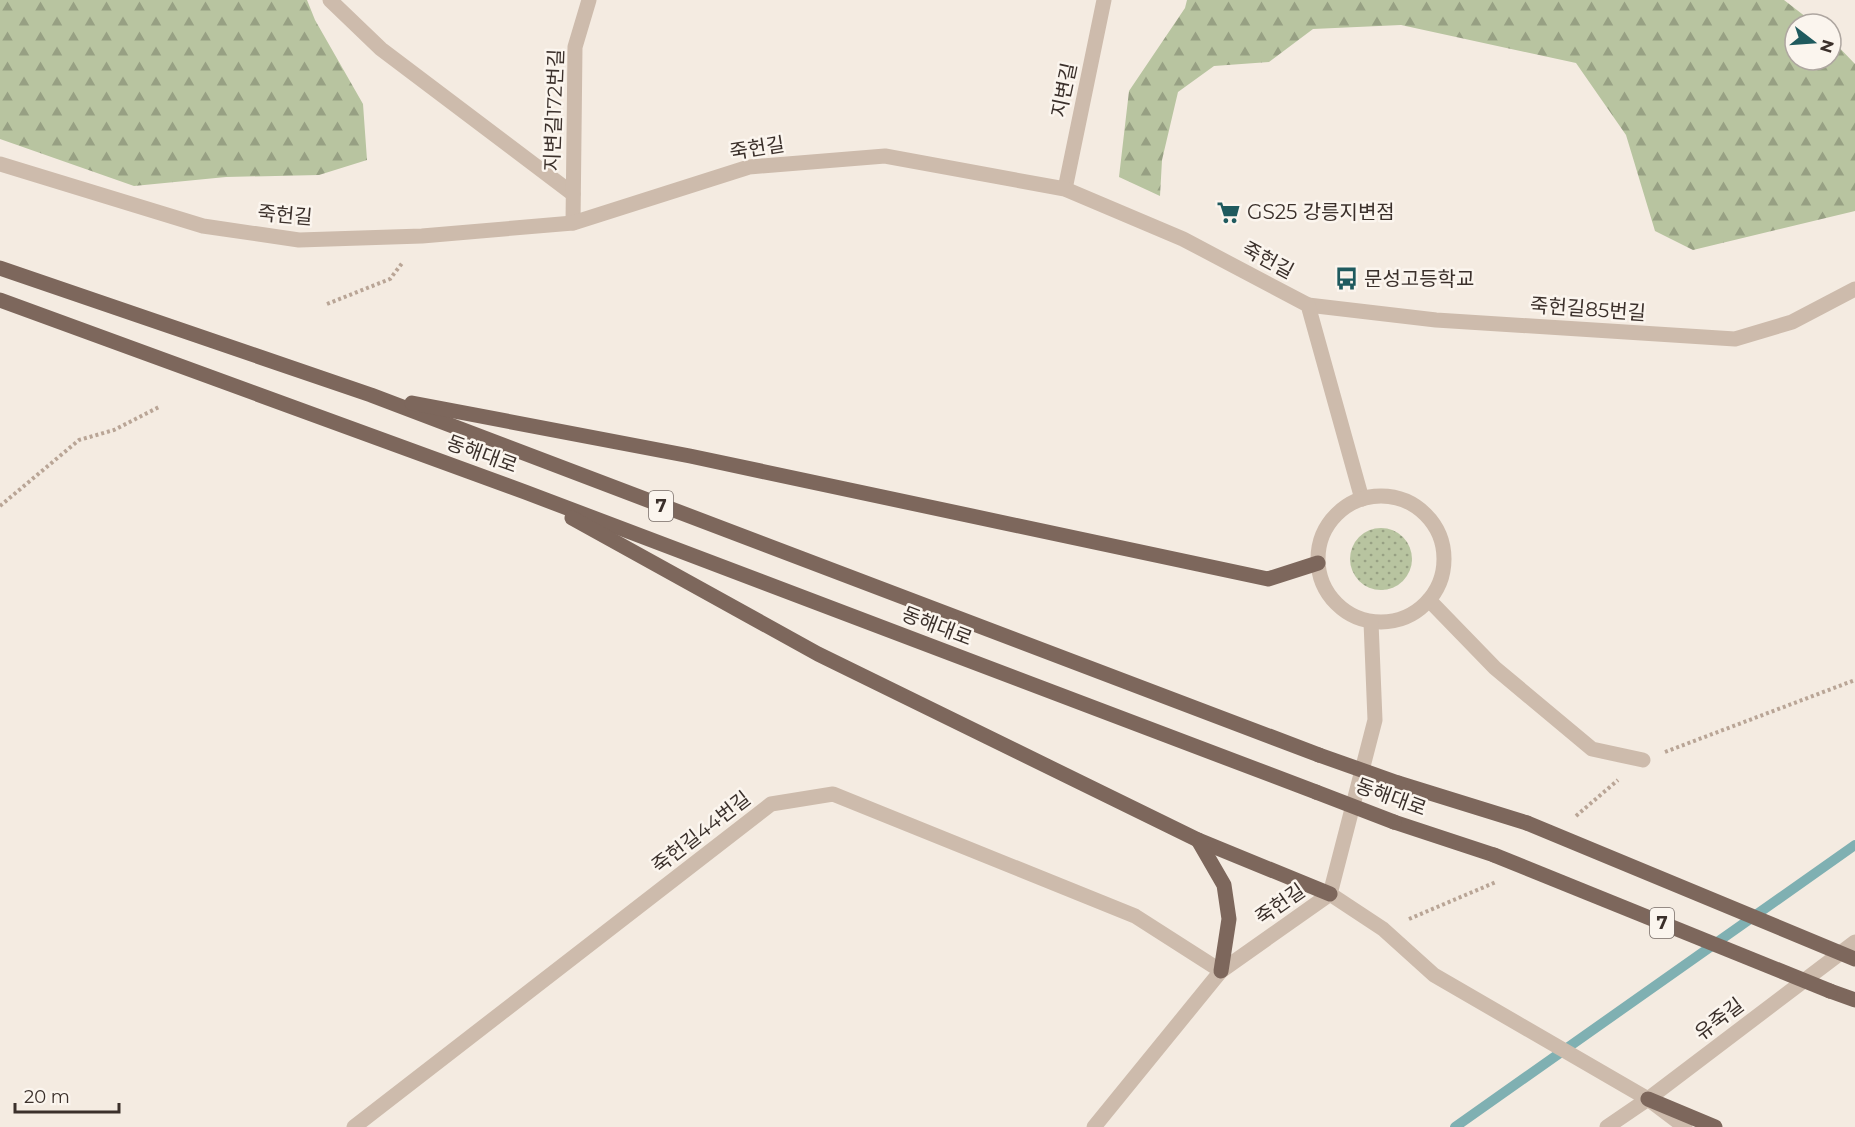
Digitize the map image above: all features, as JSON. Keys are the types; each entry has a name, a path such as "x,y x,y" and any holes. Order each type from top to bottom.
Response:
{"main road":[{"name":"동해대로","path":"0,268 371,395 1319,755 1398,783 1527,823 1855,959"},
{"name":"동해대로","path":"0,300 525,492 1394,822 1494,855 1855,1000"},
{"path":"371,395 690,456 1268,579 1318,563"},
{"path":"525,492 818,654 1197,840 1330,894"},
{"path":"1197,840 1224,885 1229,919 1221,971"},
{"path":"1648,1099 1715,1127"}],"street":[{"path":"330,0 381,49 573,194"},
{"name":"지변길172번길","path":"573,223 575,47 589,0"},
{"name":"지변길","path":"1065,189 1104,0"},
{"name":"죽헌길","path":"0,164 203,226 299,240 422,236 573,223 748,167 885,156 1065,189 1183,238 1308,306"},
{"name":"죽헌길85번길","path":"1308,306 1436,320 1735,339 1792,322 1855,289"},
{"path":"1308,306 1362,499"},
{"path":"1382,496 1402,499 1420,509 1433,523 1442,542 1444,562 1440,581 1429,600 1413,614 1393,621 1371,622 1351,615 1335,602 1323,584 1318,563 1321,542 1330,522 1344,508 1362,499 1382,496"},
{"path":"1429,600 1495,668 1592,749 1643,760"},
{"name":"죽헌길","path":"1094,1127 1221,971 1330,894 1374,720 1371,622"},
{"name":"죽헌길44번길","path":"354,1127 771,804 833,794 1135,916 1221,971"},
{"path":"1330,894 1383,929 1434,975 1648,1099 1685,1127"},
{"name":"유죽길","path":"1607,1127 1648,1099 1855,942"}],"path":[{"path":"327,304 390,279 422,236"},
{"path":"0,506 79,441 114,430 159,406"},
{"path":"1570,821 1643,760 1855,680"},
{"path":"1383,929 1496,882"}],"green space":[{"path":"0,0 307,0 315,20 363,104 367,160 319,175 226,177 134,186 0,139"},
{"path":"1187,0 1784,0 1800,12 1783,12 1783,72 1843,72 1843,52 1855,64 1855,211 1693,250 1655,231 1626,135 1576,63 1401,25 1313,29 1269,62 1214,66 1178,92 1162,160 1160,196 1119,177 1129,91 1185,8"},
{"path":"1375,528 1387,528 1403,537 1410,547 1412,559 1410,571 1403,581 1387,590 1375,590 1364,585 1355,576 1350,565 1350,553 1355,542 1364,533"}],"waterway":[{"path":"1455,1127 1855,845"}],"place":[{"name":"GS25 강릉지변점","path":"1229,212"},
{"name":"문성고등학교","path":"1346,279"}]}
